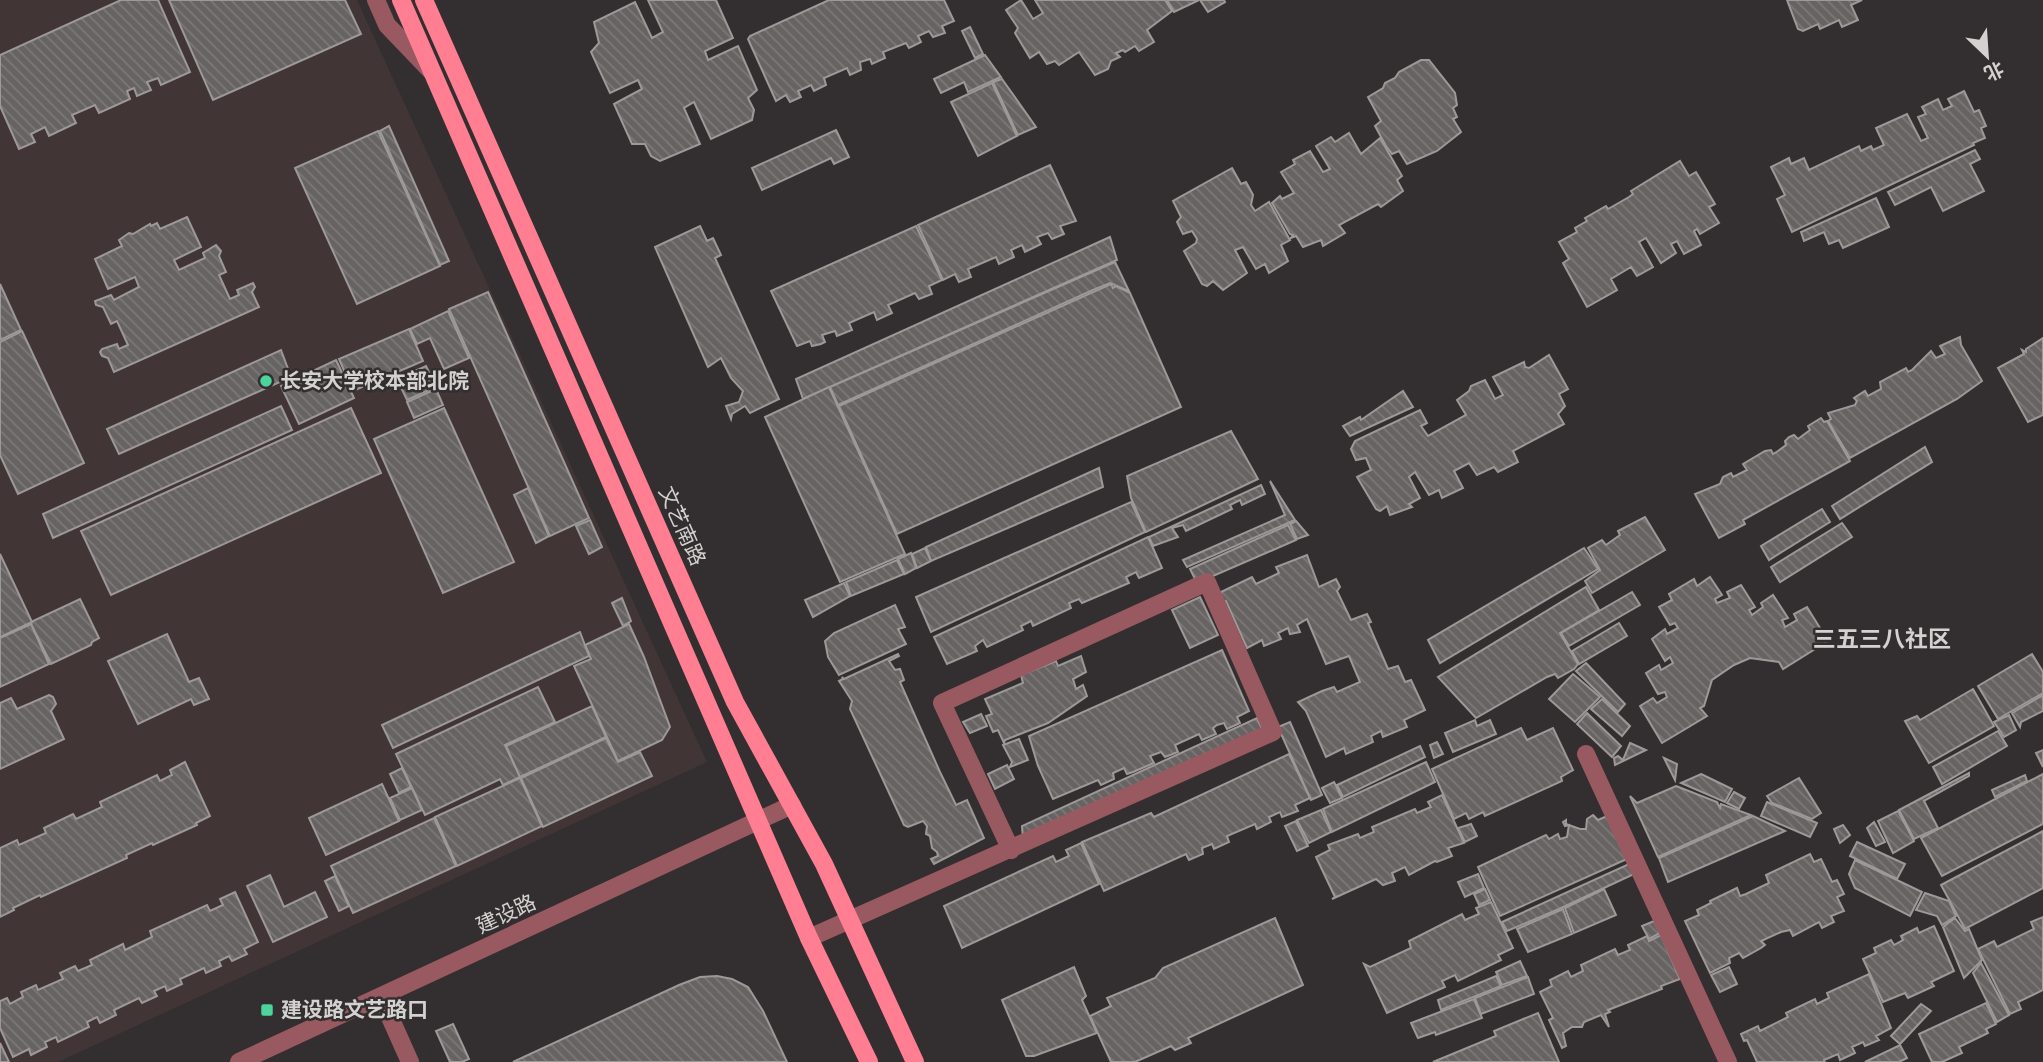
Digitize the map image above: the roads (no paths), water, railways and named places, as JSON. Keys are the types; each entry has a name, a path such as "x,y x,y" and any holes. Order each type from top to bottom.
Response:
{"main road":[{"path":"401,0 809,938 869,1062"},
{"name":"文艺南路","path":"424,0 735,702 824,864 915,1062"}],"street":[{"path":"376,0 387,25 432,72"},
{"path":"809,938 1011,850 1273,732 1207,582 942,703 1011,850"},
{"path":"1586,754 1728,1062"},
{"name":"建设路","path":"239,1062 792,805"},
{"path":"382,997 410,1062"}],"place":[{"name":"长安大学校本部北院","path":"266,381"},
{"name":"建设路文艺路口","path":"267,1010"}],"district":[{"name":"三五三八社区","path":"1882,639"}]}
